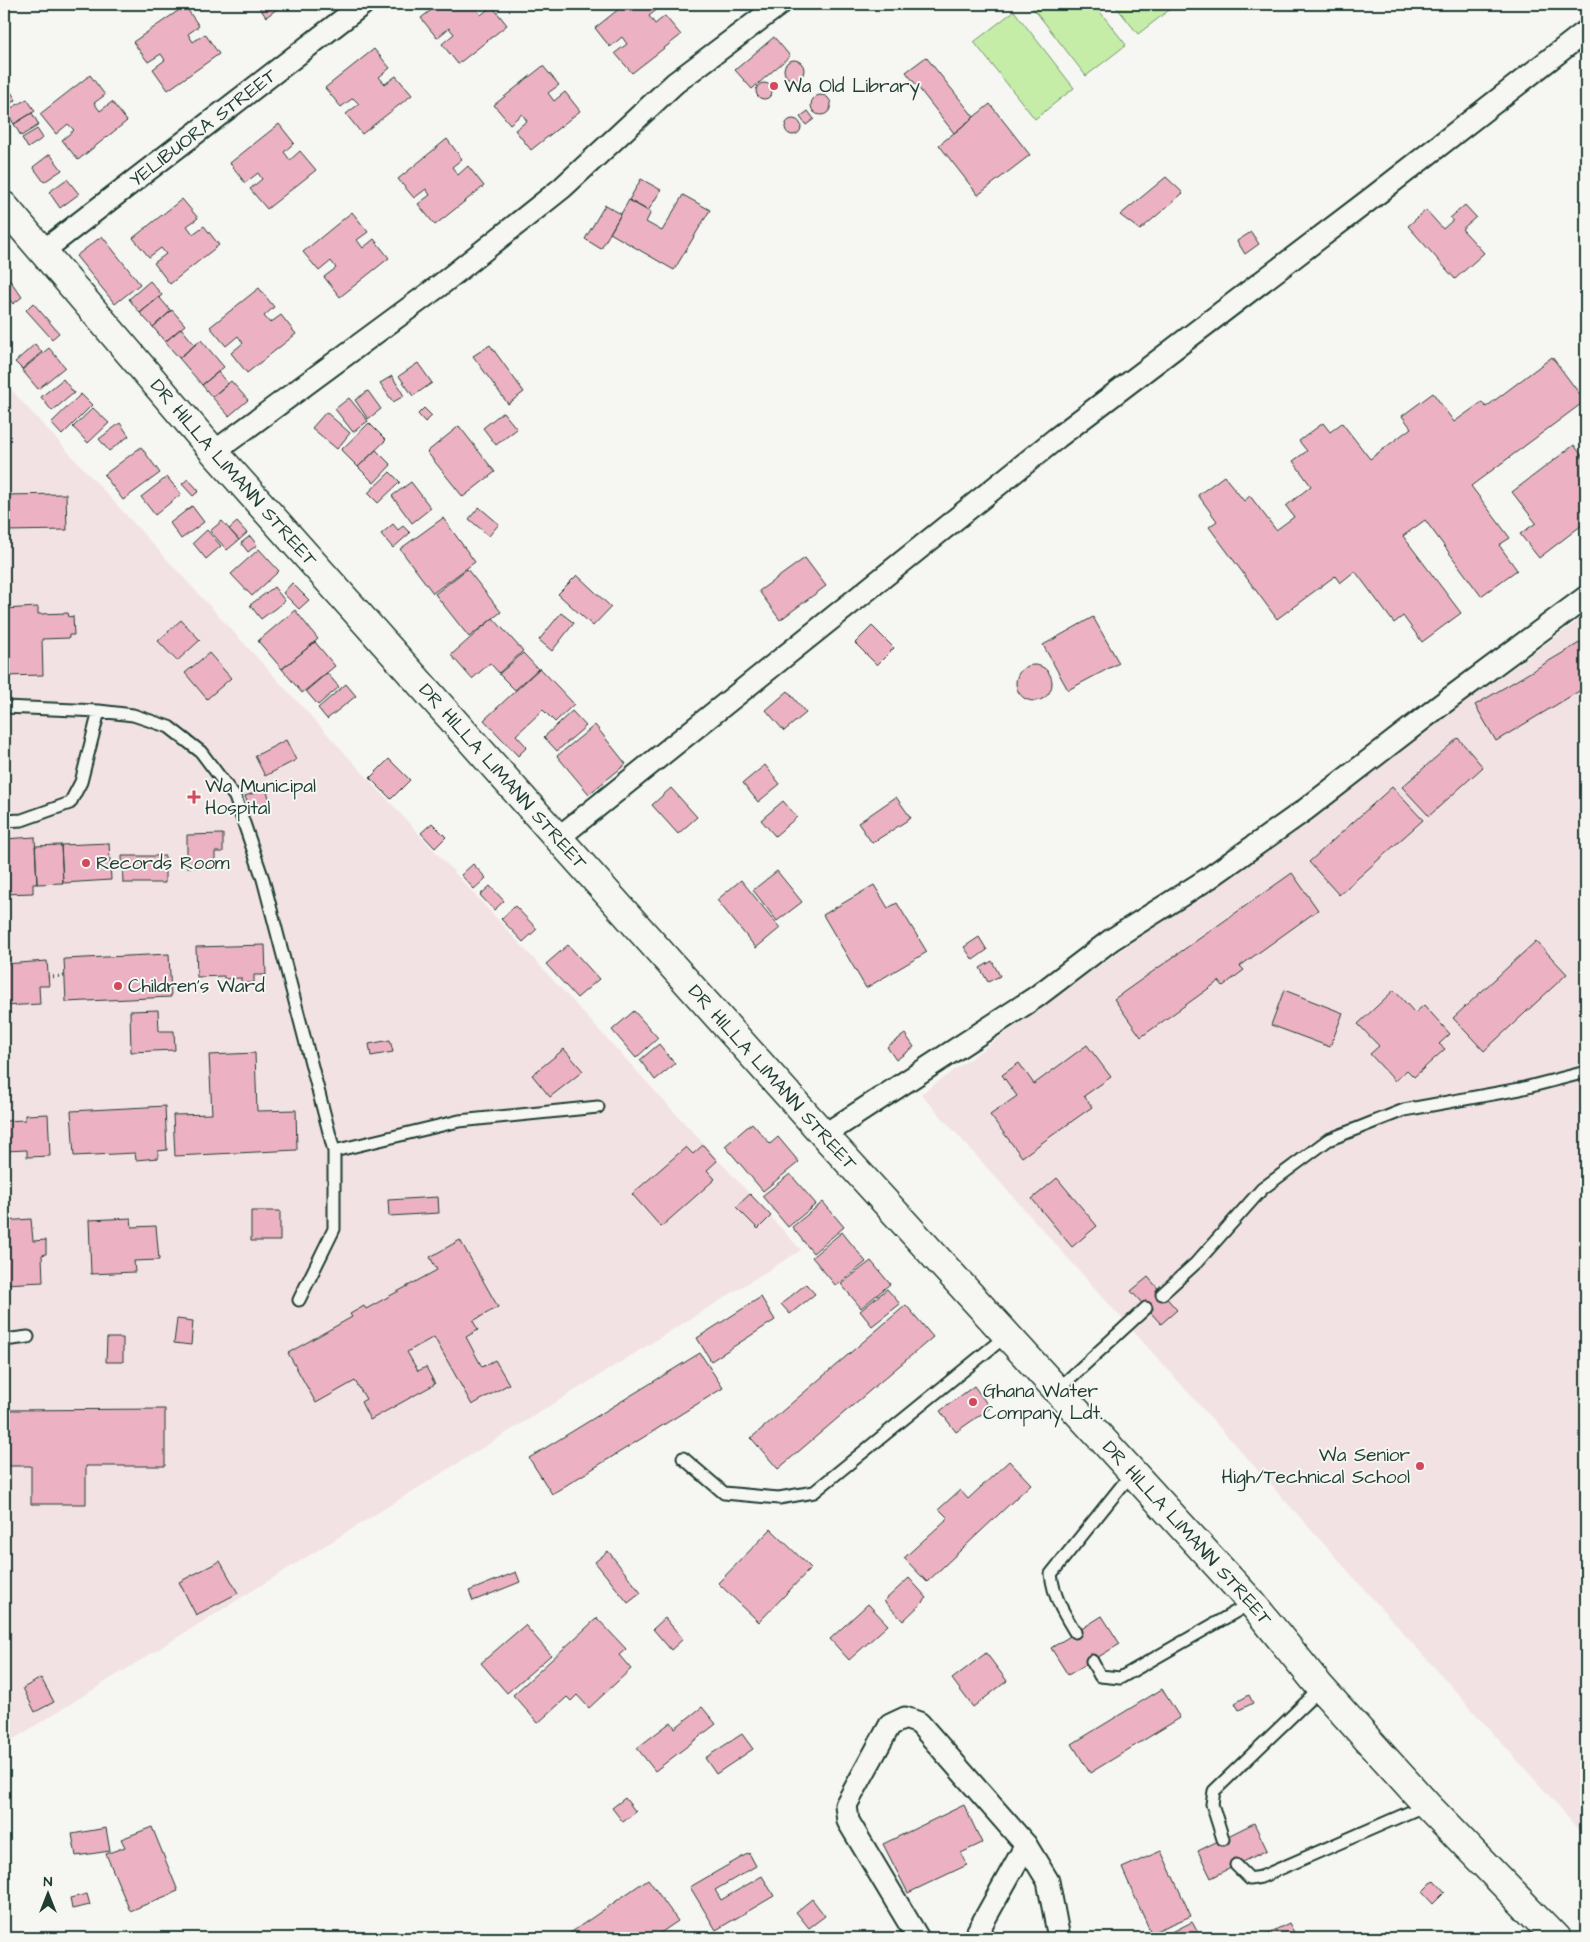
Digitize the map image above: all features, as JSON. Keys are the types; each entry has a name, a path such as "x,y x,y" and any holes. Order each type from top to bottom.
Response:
{"highway":[{"name":"DR HILLA LIMANN STREET","path":"4,206 214,452 824,1135 1251,1602 1321,1688 1427,1805 1556,1938"}],"street":[{"name":"YELIBUORA STREET","path":"43,251 362,4"},
{"path":"214,452 462,267 562,188 675,83 780,4"},
{"path":"558,838 1058,437 1377,194 1586,31"},
{"path":"824,1135 1036,997 1111,940 1209,878 1305,810 1442,704 1586,597"},
{"path":"918,1938 848,1821 846,1805 890,1725 904,1718 919,1723 1026,1845 1048,1881 1058,1933 1056,1938"},
{"path":"974,1938 1026,1845"}],"lane":[{"path":"4,707 99,711 133,715 169,726 201,752 235,797 263,879 334,1151 334,1229 300,1300"},
{"path":"4,822 22,820 70,804 81,782 99,711"},
{"path":"1162,1294 1196,1263 1262,1189 1328,1140 1404,1110 1520,1089 1586,1072"},
{"path":"334,1151 459,1121 598,1107"},
{"path":"1056,1390 1146,1308"},
{"path":"683,1458 724,1493 779,1498 814,1492 1007,1334"},
{"path":"4,1340 28,1337"},
{"path":"1075,1632 1054,1592 1051,1574 1132,1473"},
{"path":"1092,1661 1100,1676 1120,1678 1251,1602"},
{"path":"1223,1839 1213,1809 1214,1792 1321,1688"},
{"path":"1236,1865 1250,1879 1261,1877 1427,1805"}],"path":[{"path":"48,976 65,976"}],"shaded area":[{"name":"Wa Municipal Hospital","path":"4,382 801,1250 4,1745"},
{"name":"Wa Senior High/Technical School","path":"1586,615 1586,1837 921,1094"}],"green space":[{"path":"1030,4 1094,4 1126,45 1086,76"},
{"path":"1114,4 1177,4 1138,34"},
{"path":"1014,11 1074,88 1035,119 974,42"}],"building":[{"path":"257,4 284,4 266,17"},
{"path":"439,4 479,4 475,7 481,15 492,6 507,25 458,64 442,44 454,34 449,28 437,38 421,18"},
{"path":"625,4 656,4 659,8 649,16 655,24 665,16 681,35 632,73 615,53 627,44 622,37 610,47 595,28"},
{"path":"185,6 199,26 188,34 193,42 205,34 219,54 168,90 153,69 165,60 161,54 148,62 133,42"},
{"path":"774,37 790,56 752,89 735,70"},
{"path":"374,49 390,68 379,77 385,84 396,76 412,95 362,134 346,114 359,104 353,98 341,107 325,88"},
{"path":"926,57 974,117 954,133 906,72"},
{"path":"794,60 801,63 804,70 801,77 794,80 787,77 784,70 787,63"},
{"path":"543,66 559,85 548,93 554,101 565,92 580,111 531,150 515,130 527,121 522,114 510,124 494,105"},
{"path":"90,75 105,95 94,103 100,111 112,102 127,121 78,160 62,140 74,130 68,124 56,134 40,114"},
{"path":"764,83 770,85 772,91 770,97 764,99 758,97 756,91 758,85"},
{"path":"6,84 16,100 4,107 4,85"},
{"path":"821,95 828,98 831,105 828,112 821,115 814,112 811,105 814,98"},
{"path":"27,99 35,111 14,124 6,111"},
{"path":"990,104 1030,155 978,195 939,145"},
{"path":"808,111 814,119 806,125 800,117"},
{"path":"32,113 39,125 21,136 14,124"},
{"path":"793,119 799,121 801,127 799,133 793,135 787,133 785,127 787,121"},
{"path":"279,124 294,143 284,152 290,160 300,151 316,170 267,209 250,189 262,179 258,173 245,183 230,163"},
{"path":"37,129 43,138 28,148 22,138"},
{"path":"447,139 462,159 452,167 458,175 468,166 484,186 435,225 418,204 430,195 426,189 414,198 398,179"},
{"path":"50,154 62,170 44,182 33,167"},
{"path":"1166,177 1183,193 1140,230 1120,215"},
{"path":"67,179 79,194 60,208 49,192"},
{"path":"641,179 661,190 648,211 629,200"},
{"path":"683,195 710,210 674,270 610,233 629,200 651,212 646,222 662,231"},
{"path":"182,199 198,218 187,226 193,234 204,226 219,245 170,284 154,263 166,254 161,248 149,257 133,238"},
{"path":"605,205 621,214 601,249 585,239"},
{"path":"1465,205 1476,217 1462,229 1484,253 1455,279 1408,226 1426,210 1443,229 1453,220 1450,218"},
{"path":"352,212 368,232 357,240 363,248 374,239 389,258 340,297 324,277 336,268 331,261 319,271 303,252"},
{"path":"1251,232 1259,244 1245,254 1237,241"},
{"path":"102,236 140,284 115,304 76,256"},
{"path":"9,279 22,297 13,304 4,292 4,283"},
{"path":"150,281 162,295 140,313 129,299"},
{"path":"259,288 274,307 264,316 270,323 281,315 296,334 247,373 231,353 243,343 238,336 226,346 210,327"},
{"path":"159,297 171,311 153,327 140,313"},
{"path":"33,303 59,333 52,339 26,310"},
{"path":"172,310 185,325 165,342 153,327"},
{"path":"181,328 195,345 179,358 165,342"},
{"path":"201,340 224,367 202,385 179,358"},
{"path":"35,344 42,352 22,369 15,362"},
{"path":"490,345 524,392 508,404 473,356"},
{"path":"49,348 65,367 38,389 22,370"},
{"path":"1552,357 1585,401 1471,486 1510,538 1499,545 1517,570 1481,596 1425,520 1403,536 1461,613 1422,642 1403,616 1394,623 1355,571 1340,583 1335,576 1277,619 1209,527 1217,521 1198,495 1224,476 1244,501 1250,496 1276,530 1294,517 1286,506 1311,486 1293,461 1307,451 1299,441 1323,423 1330,432 1342,423 1370,459 1411,428 1402,416 1433,393 1454,422 1482,402 1486,407"},
{"path":"418,363 432,383 413,396 399,376"},
{"path":"218,372 228,384 212,397 202,385"},
{"path":"392,376 404,396 393,402 380,383"},
{"path":"63,379 74,393 52,411 41,397"},
{"path":"231,381 248,400 229,416 212,397"},
{"path":"368,391 381,409 368,419 355,400"},
{"path":"81,394 92,405 62,435 51,423"},
{"path":"349,398 368,421 353,432 335,409"},
{"path":"93,408 109,423 88,443 73,427"},
{"path":"424,408 432,416 425,422 418,414"},
{"path":"326,412 350,433 337,449 312,428"},
{"path":"503,412 517,429 496,445 483,428"},
{"path":"120,423 129,436 109,451 99,439"},
{"path":"369,423 386,440 358,467 341,450"},
{"path":"459,426 495,472 463,497 427,452"},
{"path":"1574,445 1586,461 1586,522 1539,558 1520,534 1536,523 1512,492"},
{"path":"141,447 160,473 123,500 104,475"},
{"path":"376,450 391,465 374,483 358,467"},
{"path":"390,472 400,482 378,503 368,493"},
{"path":"167,477 181,494 155,515 141,497"},
{"path":"188,479 199,491 193,496 182,484"},
{"path":"411,482 431,508 412,523 392,496"},
{"path":"66,494 67,530 4,531 4,495"},
{"path":"192,506 204,522 181,539 170,523"},
{"path":"479,507 499,524 489,536 469,519"},
{"path":"443,518 475,562 433,593 400,549"},
{"path":"222,521 239,540 227,550 210,531"},
{"path":"237,522 247,533 239,540 229,529"},
{"path":"393,524 398,530 403,526 410,533 393,548 381,534"},
{"path":"207,530 221,546 206,559 193,543"},
{"path":"250,536 257,545 248,552 241,543"},
{"path":"259,549 279,571 252,596 231,574"},
{"path":"805,558 826,586 780,620 759,591"},
{"path":"467,569 501,612 469,637 435,594"},
{"path":"577,575 611,607 593,626 558,594"},
{"path":"292,583 309,600 299,609 283,593"},
{"path":"274,587 285,601 261,619 250,605"},
{"path":"38,607 38,614 68,613 69,617 73,616 74,635 69,635 69,638 42,639 43,675 4,676 4,609"},
{"path":"295,610 318,639 282,669 258,641"},
{"path":"561,613 574,623 552,651 539,640"},
{"path":"1093,617 1119,663 1068,690 1043,645"},
{"path":"493,618 523,651 499,673 490,663 472,679 451,655"},
{"path":"181,620 200,640 177,661 158,641"},
{"path":"872,626 894,648 877,665 855,643"},
{"path":"1586,639 1586,687 1496,741 1475,705"},
{"path":"315,642 335,666 302,693 282,669"},
{"path":"209,653 231,678 207,699 185,673"},
{"path":"523,653 538,669 515,690 499,674"},
{"path":"1034,665 1041,666 1047,670 1051,676 1051,690 1047,696 1041,700 1034,701 1027,700 1021,696 1017,690 1016,683 1017,676 1021,670 1027,666"},
{"path":"540,668 574,704 555,722 543,710 516,735 527,747 518,756 484,720"},
{"path":"327,673 339,687 318,705 306,691"},
{"path":"346,684 356,696 327,719 318,708"},
{"path":"788,691 806,713 784,731 766,710"},
{"path":"572,711 586,726 557,751 544,737"},
{"path":"595,725 626,764 589,794 557,756"},
{"path":"1458,738 1483,767 1429,816 1402,787"},
{"path":"286,740 296,760 265,776 255,756"},
{"path":"389,759 410,780 391,799 370,778"},
{"path":"765,765 780,784 758,802 743,783"},
{"path":"1392,787 1423,820 1339,895 1309,862"},
{"path":"671,788 697,817 678,834 652,805"},
{"path":"266,789 271,803 250,810 245,796"},
{"path":"896,797 911,818 872,843 858,823"},
{"path":"783,801 797,817 775,836 761,820"},
{"path":"432,823 446,837 435,848 421,833"},
{"path":"223,834 223,852 215,852 215,867 187,867 187,835"},
{"path":"35,837 37,884 33,884 33,893 4,894 4,839"},
{"name":"Records Room","path":"109,843 111,880 63,883 61,845"},
{"path":"61,845 63,883 37,884 35,846"},
{"path":"122,856 165,856 165,883 123,883"},
{"path":"473,864 486,878 474,889 461,875"},
{"path":"777,871 802,902 777,921 753,890"},
{"path":"1292,873 1318,910 1240,966 1244,970 1223,986 1219,981 1141,1037 1114,999"},
{"path":"741,880 780,928 756,948 717,900"},
{"path":"874,885 888,908 897,903 927,952 866,988 823,915"},
{"path":"490,886 504,901 494,910 480,895"},
{"path":"515,906 537,929 523,942 501,919"},
{"path":"979,937 987,950 973,960 964,947"},
{"path":"1536,941 1567,974 1484,1051 1453,1018"},
{"path":"265,945 266,975 254,975 254,983 241,983 241,978 224,979 224,976 197,977 196,947"},
{"path":"568,945 599,979 577,998 546,964"},
{"name":"Children's Ward","path":"169,954 171,997 66,1002 64,959"},
{"path":"47,961 49,986 39,986 40,1004 4,1006 4,964"},
{"path":"992,961 1000,976 988,982 980,968"},
{"path":"1284,990 1343,1013 1330,1047 1271,1025"},
{"path":"1394,990 1415,1013 1424,1005 1450,1034 1439,1044 1445,1049 1414,1077 1407,1070 1395,1081 1370,1054 1379,1046 1358,1024"},
{"path":"158,1010 159,1031 174,1031 175,1050 131,1052 130,1011"},
{"path":"634,1011 658,1038 636,1058 612,1030"},
{"path":"905,1034 914,1047 896,1060 887,1047"},
{"path":"390,1040 393,1052 371,1056 369,1044"},
{"path":"659,1044 675,1064 655,1080 640,1060"},
{"path":"1087,1045 1111,1077 1084,1096 1092,1107 1022,1157 990,1115 1017,1096 1002,1075 1019,1063 1034,1084"},
{"path":"564,1049 583,1071 550,1097 532,1075"},
{"path":"255,1053 257,1111 296,1110 297,1150 175,1156 173,1115 212,1114 209,1055"},
{"path":"165,1106 167,1150 158,1151 158,1158 136,1160 135,1153 74,1156 71,1111"},
{"path":"48,1114 50,1156 27,1157 27,1150 4,1151 4,1121 25,1120 25,1115"},
{"path":"752,1123 770,1144 778,1137 799,1162 763,1191 725,1146"},
{"path":"703,1145 717,1161 707,1170 715,1179 661,1227 632,1194 686,1147 693,1154"},
{"path":"790,1174 816,1204 788,1227 762,1196"},
{"path":"1057,1178 1097,1226 1072,1247 1032,1199"},
{"path":"750,1194 771,1216 758,1229 736,1207"},
{"path":"438,1197 439,1213 389,1216 388,1200"},
{"path":"823,1202 844,1227 813,1253 792,1227"},
{"path":"251,1211 280,1211 280,1241 251,1241"},
{"path":"131,1218 132,1227 156,1226 159,1260 134,1261 135,1272 91,1274 89,1220"},
{"path":"31,1219 33,1241 46,1240 46,1254 42,1255 43,1282 4,1284 4,1221"},
{"path":"842,1232 866,1262 836,1286 812,1257"},
{"path":"460,1240 498,1307 473,1321 478,1330 466,1337 482,1367 495,1360 509,1384 472,1405 434,1337 407,1352 418,1371 426,1367 435,1384 370,1420 361,1402 366,1399 355,1381 316,1403 288,1353 352,1317 350,1314 364,1306 366,1309 437,1270 430,1257"},
{"path":"871,1261 890,1284 861,1308 841,1284"},
{"path":"1148,1277 1177,1310 1161,1324 1131,1291"},
{"path":"806,1284 815,1294 790,1314 781,1304"},
{"path":"887,1289 900,1304 872,1326 860,1311"},
{"path":"761,1297 775,1320 711,1361 697,1338"},
{"path":"906,1305 933,1337 778,1469 751,1438"},
{"path":"177,1319 193,1321 191,1345 174,1343"},
{"path":"107,1338 123,1338 123,1362 106,1362"},
{"path":"700,1353 723,1388 552,1494 529,1458"},
{"path":"974,1386 990,1408 956,1432 940,1411"},
{"path":"165,1409 165,1466 86,1466 86,1504 31,1504 31,1466 4,1466 4,1410"},
{"path":"1009,1461 1031,1484 927,1582 904,1558 948,1518 939,1509 960,1490 968,1499"},
{"path":"771,1529 811,1568 759,1622 718,1583"},
{"path":"608,1551 641,1593 628,1603 595,1562"},
{"path":"220,1561 238,1593 196,1615 179,1582"},
{"path":"516,1572 520,1582 473,1601 469,1591"},
{"path":"909,1578 927,1598 903,1621 884,1601"},
{"path":"868,1604 888,1625 849,1660 830,1639"},
{"path":"1102,1616 1120,1644 1068,1675 1051,1648"},
{"path":"597,1618 626,1649 619,1655 631,1669 589,1708 577,1695 571,1701 567,1697 538,1723 513,1695"},
{"path":"665,1618 683,1639 671,1650 653,1629"},
{"path":"525,1625 551,1655 507,1693 481,1663"},
{"path":"986,1653 1007,1681 973,1707 952,1679"},
{"path":"41,1678 54,1702 35,1712 23,1688"},
{"path":"1162,1689 1180,1718 1090,1773 1072,1744"},
{"path":"1249,1695 1253,1703 1239,1710 1235,1703"},
{"path":"702,1707 716,1724 655,1771 637,1748 671,1722 675,1728"},
{"path":"742,1734 753,1749 716,1774 705,1758"},
{"path":"625,1798 636,1812 623,1822 612,1808"},
{"path":"964,1805 982,1843 961,1853 967,1865 908,1893 883,1844"},
{"path":"1254,1823 1267,1850 1211,1878 1198,1851"},
{"path":"152,1827 178,1891 130,1911 106,1854 125,1847 121,1839"},
{"path":"106,1828 110,1851 76,1856 72,1834"},
{"path":"1161,1851 1191,1916 1151,1933 1122,1868"},
{"path":"749,1853 756,1866 715,1890 721,1900 762,1876 774,1896 716,1930 690,1887"},
{"path":"648,1879 678,1921 653,1938 563,1938"},
{"path":"1434,1880 1445,1892 1433,1904 1422,1892"},
{"path":"87,1894 90,1905 72,1909 70,1898"},
{"path":"812,1899 825,1916 809,1928 796,1912"},
{"path":"1192,1922 1201,1938 1160,1938"},
{"path":"1289,1923 1297,1938 1259,1938"}],"place":[{"name":"Wa Old Library","path":"774,86"},
{"name":"Wa Municipal Hospital","path":"194,797"},
{"name":"Records Room","path":"86,863"},
{"name":"Children's Ward","path":"118,986"},
{"name":"Ghana Water Company Ldt.","path":"973,1402"},
{"name":"Wa Senior High/Technical School","path":"1420,1466"}]}
